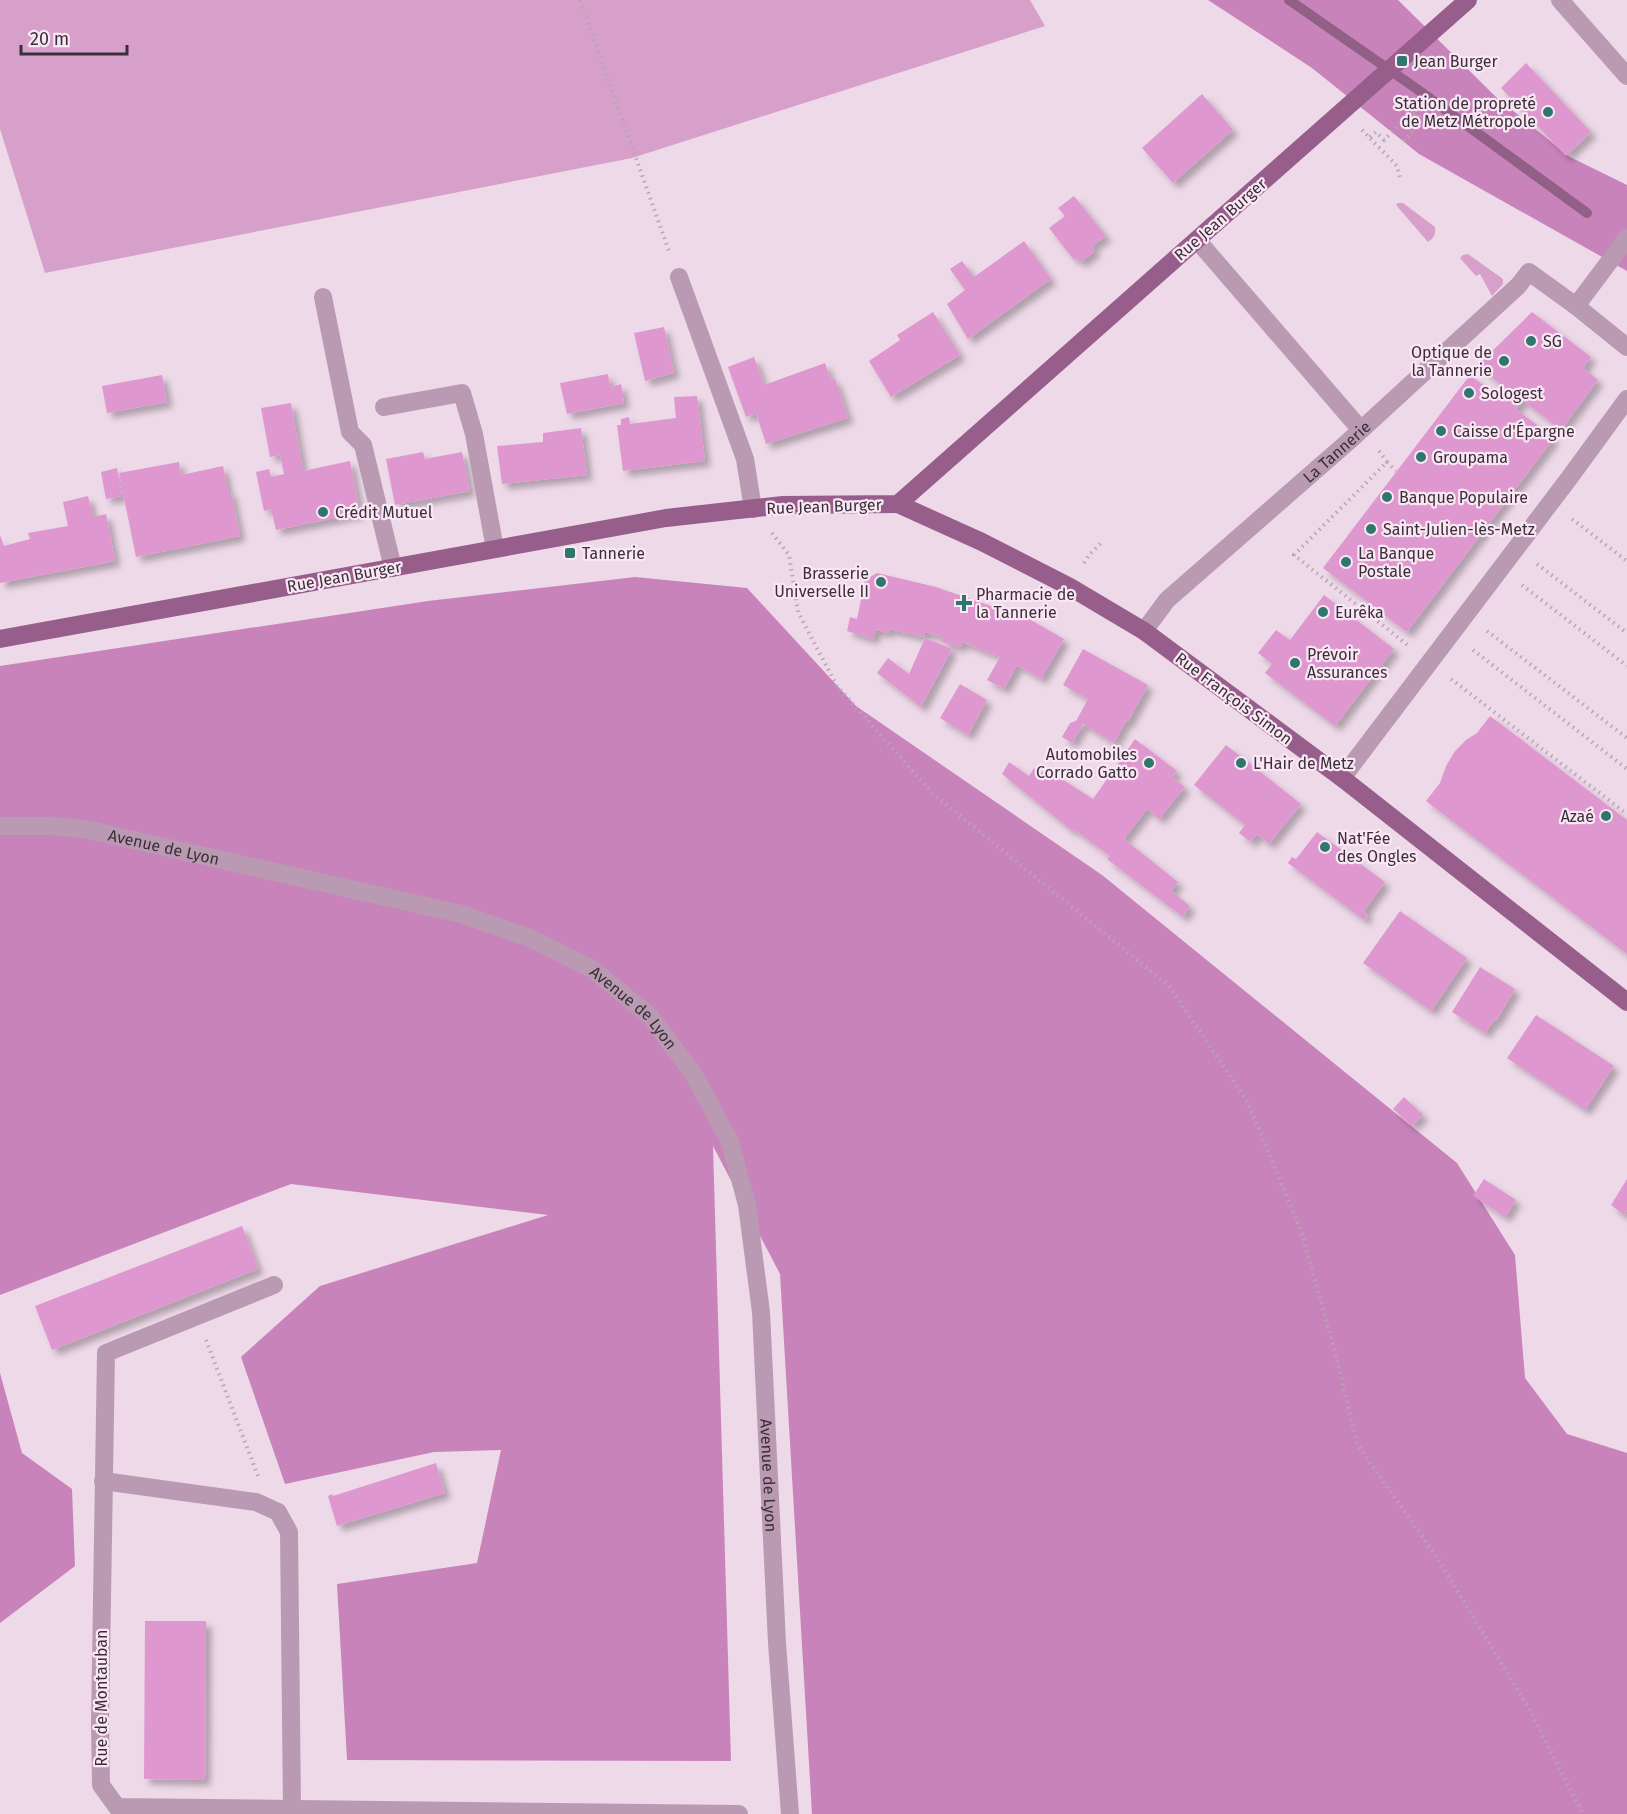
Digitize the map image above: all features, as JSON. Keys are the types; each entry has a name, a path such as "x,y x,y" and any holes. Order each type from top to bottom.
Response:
{"main road":[{"name":"Rue Jean Burger","path":"0,639 666,518 783,505 898,504 1468,0"},
{"name":"Rue François Simon","path":"898,504 982,542 1070,587 1144,631 1342,778 1627,1002"}],"street":[{"path":"1560,0 1627,76"},
{"path":"1627,237 1576,306 1627,347"},
{"path":"1197,240 1361,430"},
{"name":"La Tannerie","path":"1144,631 1167,600 1361,430 1518,286 1529,272 1576,306"},
{"path":"679,277 745,459 753,509"},
{"path":"323,297 350,432 363,445 393,567"},
{"path":"384,407 462,393 474,435 495,549"},
{"path":"1342,778 1627,399"},
{"name":"Avenue de Lyon","path":"0,826 85,829 461,914 530,938 592,969 650,1016 694,1075 730,1142 747,1205 761,1312 777,1643 789,1814"},
{"name":"Rue de Montauban","path":"274,1285 106,1353 101,1785 117,1807 739,1814"},
{"path":"103,1480 256,1502 278,1512 289,1532 291,1809"}],"path":[{"path":"580,0 679,277"},
{"path":"1347,107 1396,166 1400,177"},
{"path":"1370,137 1376,132 1384,140 1410,113 1419,115 1418,125 1402,143"},
{"path":"1361,430 1396,471"},
{"path":"1387,462 1294,555 1413,650"},
{"path":"1550,503 1627,561"},
{"path":"753,509 789,555 798,612 837,686 933,794 1169,986 1247,1101 1301,1230 1335,1352 1357,1444 1440,1562 1531,1712 1583,1814"},
{"path":"1516,547 1627,633"},
{"path":"1500,569 1627,666"},
{"path":"1466,614 1627,738"},
{"path":"1451,633 1627,769"},
{"path":"1445,675 1627,814"},
{"path":"197,1317 259,1479 256,1502"}],"shaded area":[{"path":"0,0 1030,0 1045,26 632,158 45,273 0,129"},
{"path":"1208,0 1398,0 1496,97 1570,157 1627,185 1627,271 1419,154 1312,68"},
{"path":"1403,203 1435,227 1435,234 1428,242 1396,205"},
{"path":"1468,254 1503,279 1503,284 1492,296 1480,274 1476,276 1460,258"},
{"path":"635,577 747,588 856,706 1102,875 1457,1163 1515,1255 1525,1378 1567,1434 1627,1453 1627,1814 812,1814 780,1274 713,1146 731,1761 347,1760 337,1584 477,1563 501,1450 434,1452 285,1484 241,1357 320,1286 548,1215 291,1184 0,1295 0,666 428,601"},
{"path":"0,1373 22,1453 72,1489 75,1566 0,1623"}],"building":[{"name":"Station de propreté de Metz Métropole","path":"1526,63 1591,132 1566,156 1501,88"},
{"path":"1202,94 1233,130 1173,183 1142,148"},
{"path":"1074,196 1106,236 1092,246 1095,251 1081,262 1077,258 1074,260 1049,228 1065,216 1058,208"},
{"path":"1024,241 1051,279 968,339 947,304 965,290 950,269 962,261 974,277"},
{"path":"933,312 960,355 891,397 869,361 900,340 897,335"},
{"path":"1532,312 1591,357 1583,368 1598,380 1561,430 1522,400 1516,409 1554,438 1407,632 1323,568 1470,375 1506,402 1512,393 1477,366"},
{"path":"664,327 674,373 645,381 634,333"},
{"path":"754,357 764,385 825,363 831,380 835,379 848,418 766,444 756,413 746,417 728,367"},
{"path":"608,374 610,387 621,384 624,403 567,414 560,383"},
{"path":"162,375 167,402 107,413 102,386"},
{"path":"697,396 705,461 623,471 617,425 621,425 621,419 629,417 630,424 676,418 674,397"},
{"path":"291,403 303,471 350,461 360,513 276,530 271,509 264,511 256,472 269,469 271,477 284,474 280,455 270,457 261,408"},
{"path":"581,428 587,475 502,484 497,446 543,442 543,433"},
{"path":"423,452 425,459 462,452 470,491 395,505 386,459"},
{"path":"179,462 181,475 223,466 240,536 136,557 119,473"},
{"path":"117,468 122,496 106,499 101,472"},
{"path":"88,496 93,517 106,514 115,561 0,583 0,535 4,546 30,539 28,533 68,526 63,502"},
{"path":"877,573 936,587 1031,620 1064,639 1041,679 1017,665 1004,689 987,680 1000,657 962,642 961,647 942,642 943,637 925,632 924,637 889,629 888,633 876,630 873,639 847,631 850,617 857,619 865,580"},
{"path":"1324,595 1394,649 1335,726 1265,673 1272,664 1258,653 1276,630 1290,640"},
{"path":"925,638 952,649 921,707 877,673 888,658 909,674"},
{"path":"1083,649 1148,685 1114,743 1083,724 1072,743 1062,737 1070,723 1076,721 1088,699 1063,685"},
{"path":"960,684 987,700 968,735 940,718"},
{"path":"1490,716 1627,820 1627,954 1426,801 1440,783 1455,751 1477,733"},
{"path":"1135,739 1177,771 1172,777 1185,787 1159,819 1147,809 1124,839 1178,882 1171,891 1190,906 1183,917 1107,859 1110,856 1073,829 1072,831 1002,774 1009,762 1029,776 1034,768 1052,777 1054,774 1093,799"},
{"path":"1226,745 1301,804 1269,844 1257,834 1251,842 1239,833 1245,825 1194,785"},
{"path":"1317,832 1385,882 1364,911 1368,915 1364,920 1288,863 1292,857 1296,859"},
{"path":"1400,911 1467,958 1431,1011 1363,963"},
{"path":"1480,967 1515,989 1496,1021 1494,1020 1485,1033 1452,1012"},
{"path":"1536,1015 1614,1066 1585,1110 1507,1058"},
{"path":"1404,1097 1423,1115 1412,1126 1393,1109"},
{"path":"1484,1179 1516,1200 1505,1217 1473,1196"},
{"path":"1627,1179 1627,1210 1624,1215 1611,1205"},
{"path":"242,1226 258,1269 52,1350 35,1306"},
{"path":"436,1463 445,1493 337,1526 328,1496"},
{"path":"145,1621 206,1621 205,1780 144,1779"}],"waterway":[{"path":"1289,0 1417,89 1587,213"}],"place":[{"name":"Jean Burger","path":"1402,61"},
{"name":"Station de propreté de Metz Métropole","path":"1548,112"},
{"name":"SG","path":"1531,341"},
{"name":"Optique de la Tannerie","path":"1504,361"},
{"name":"Sologest","path":"1469,393"},
{"name":"Caisse d'Épargne","path":"1441,431"},
{"name":"Groupama","path":"1421,457"},
{"name":"Banque Populaire","path":"1387,497"},
{"name":"Crédit Mutuel","path":"323,512"},
{"name":"Saint-Julien-lès-Metz","path":"1371,529"},
{"name":"Tannerie","path":"570,553"},
{"name":"La Banque Postale","path":"1346,562"},
{"name":"Brasserie Universelle II","path":"881,582"},
{"name":"Pharmacie de la Tannerie","path":"964,603"},
{"name":"Eurêka","path":"1323,612"},
{"name":"Prévoir Assurances","path":"1295,663"},
{"name":"Automobiles Corrado Gatto","path":"1149,763"},
{"name":"L'Hair de Metz","path":"1241,763"},
{"name":"Azaé","path":"1606,816"},
{"name":"Nat'Fée des Ongles","path":"1325,847"}]}
